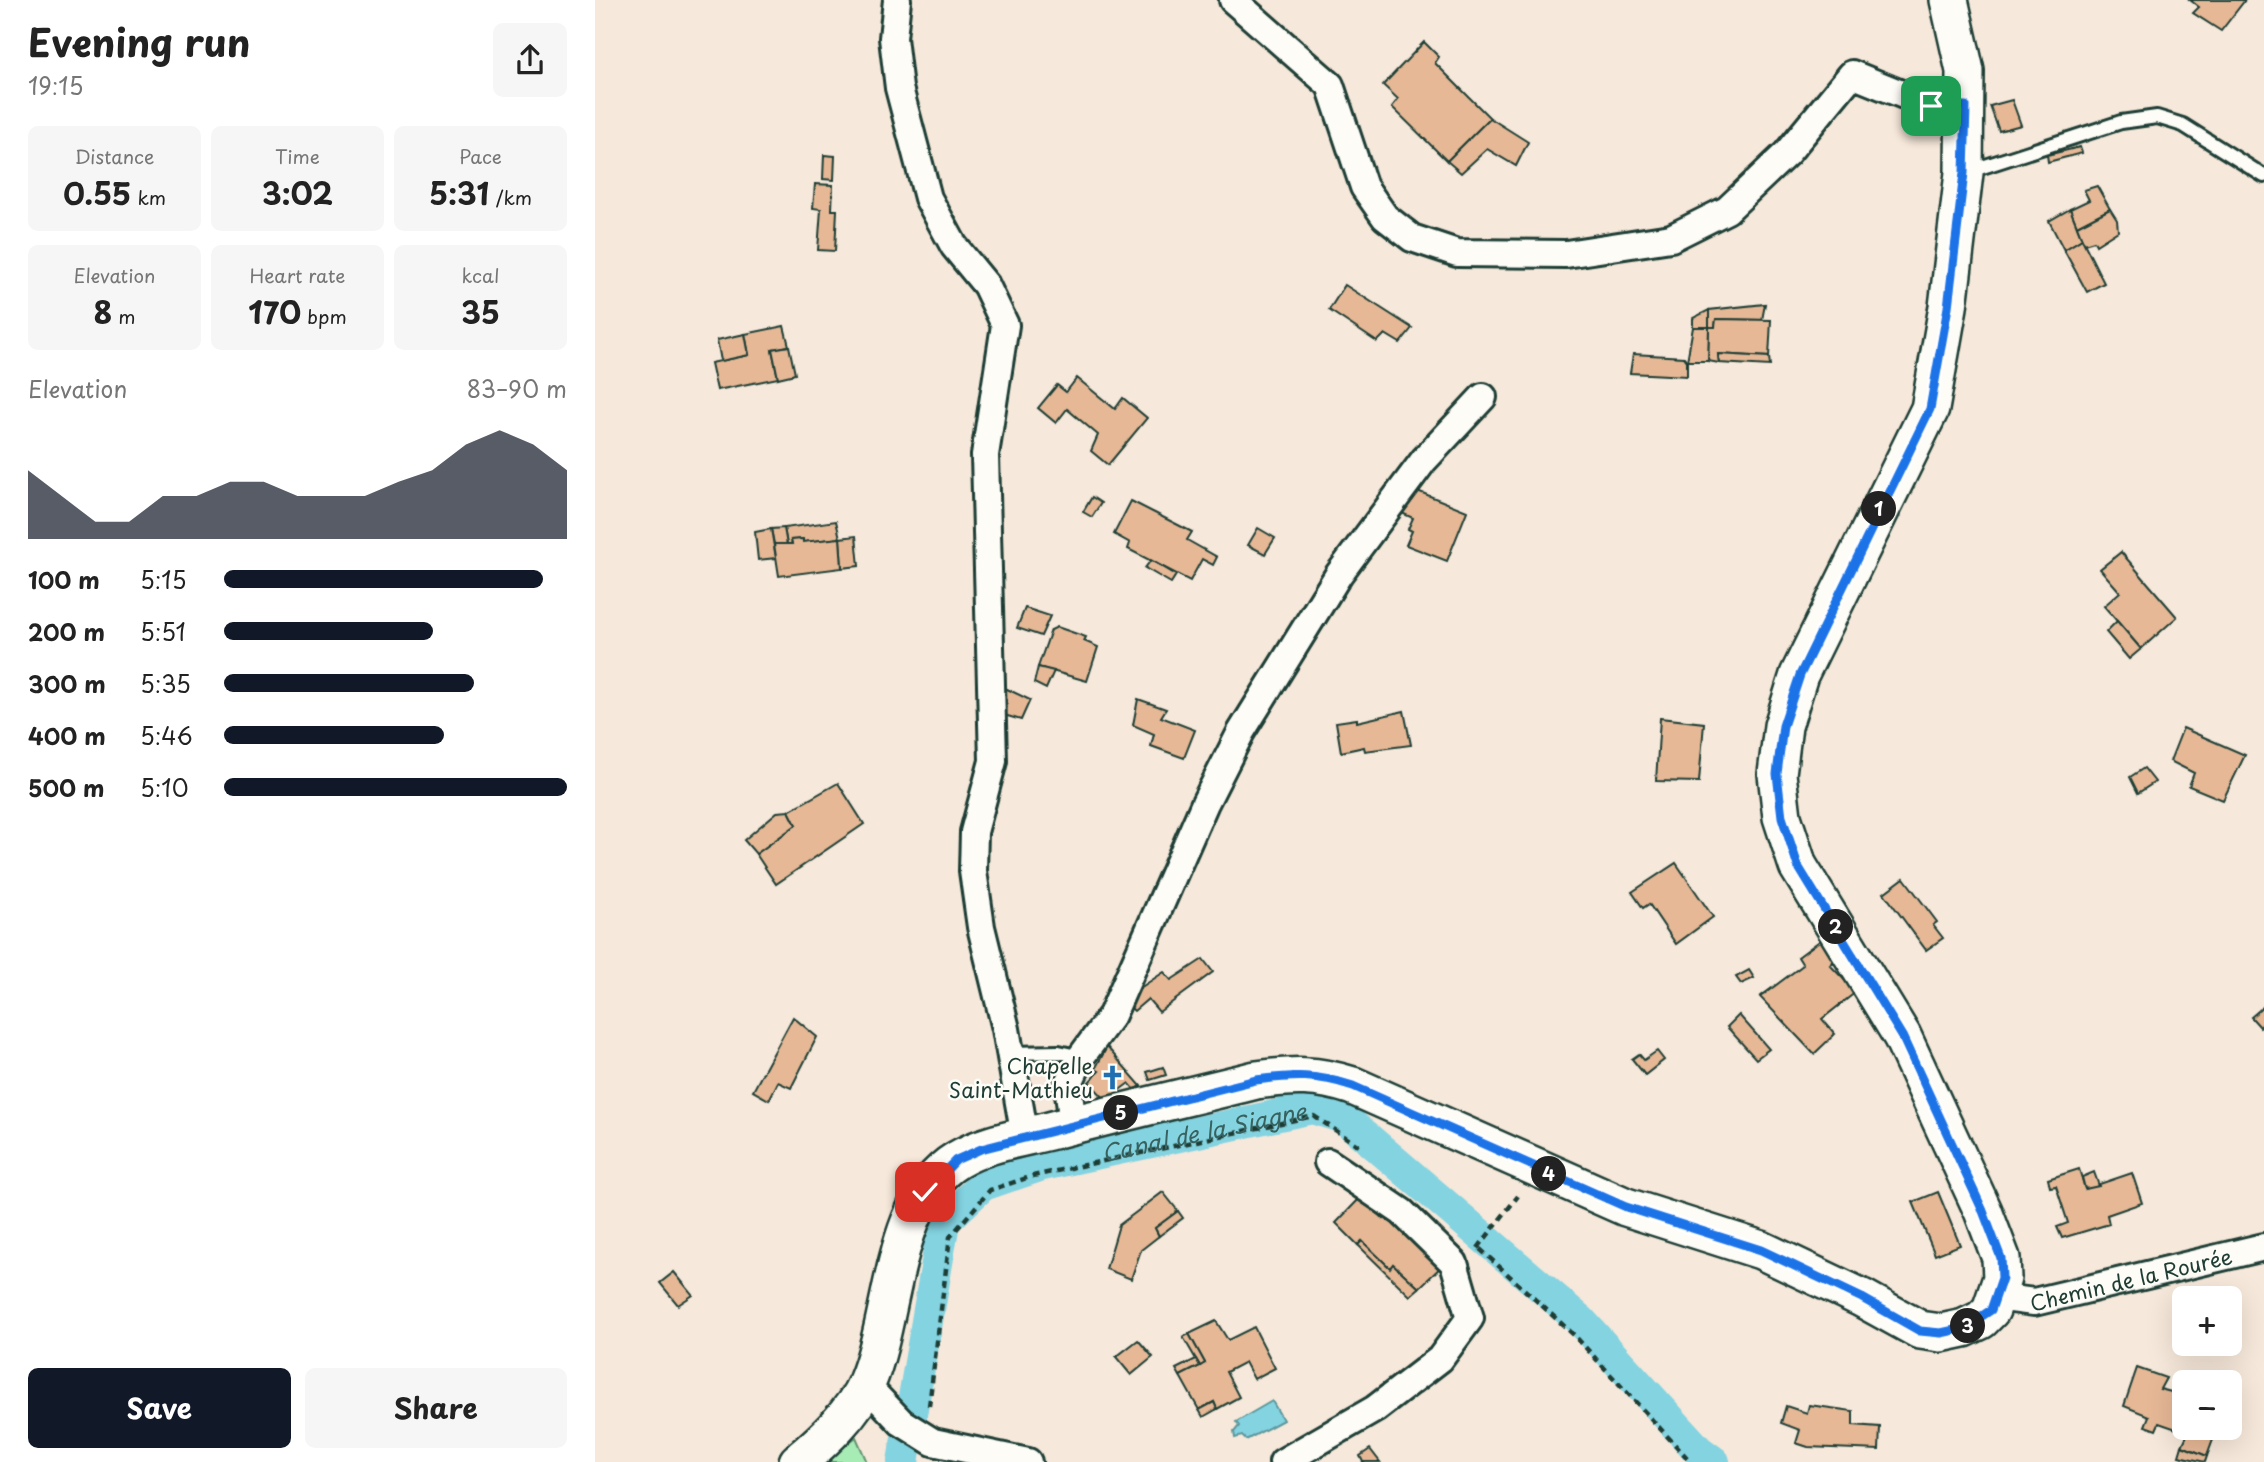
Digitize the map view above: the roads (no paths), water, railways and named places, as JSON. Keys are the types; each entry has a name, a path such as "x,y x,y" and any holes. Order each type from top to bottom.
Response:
{"street":[{"path":"897,0 893,38 899,88 928,198 954,246 986,285 1005,326 985,455 993,761 974,832 972,870 981,927 1010,1053 1025,1137"},
{"path":"1233,0 1330,85 1364,187 1385,217 1412,238 1457,253 1566,254 1671,238 1727,210 1787,153 1852,74 1931,106 1966,106"},
{"path":"798,1462 834,1427 866,1385 881,1344 906,1234 925,1192 956,1160 981,1149 1025,1137 1256,1080 1289,1075 1321,1076 1353,1086 1626,1207 1761,1250 1862,1298 1920,1331 1941,1333 1964,1328 1981,1320 1991,1310 2002,1278 2001,1258 1983,1211 1902,1036 1798,866 1782,817 1777,774 1783,726 1800,675 1930,409 1948,307 1964,173 1965,71 1949,0"},
{"path":"1073,1125 1068,1085 1081,1057 1112,1014 1205,803 1241,732 1339,574 1424,460 1483,397"},
{"path":"1283,1462 1375,1409 1440,1359 1470,1318 1454,1263 1402,1212 1328,1162"},
{"name":"Chemin de la Rourée","path":"1996,1297 2034,1302 2264,1247"},
{"path":"866,1385 901,1422 930,1445 1028,1462"}],"lane":[{"path":"1964,173 2121,122 2157,117 2183,125 2264,176"},
{"path":"1010,1053 1059,1052 1081,1057"}],"water":[{"path":"1272,1401 1283,1420 1246,1440 1242,1436 1235,1438 1234,1432 1239,1426 1236,1422"}],"waterway":[{"name":"Canal de la Siagne","path":"903,1462 944,1222 983,1185 1042,1165 1312,1108 1344,1118 1581,1321 1699,1451 1714,1462"}],"place":[{"name":"Chapelle Saint-Mathieu","path":"1113,1077"}]}
